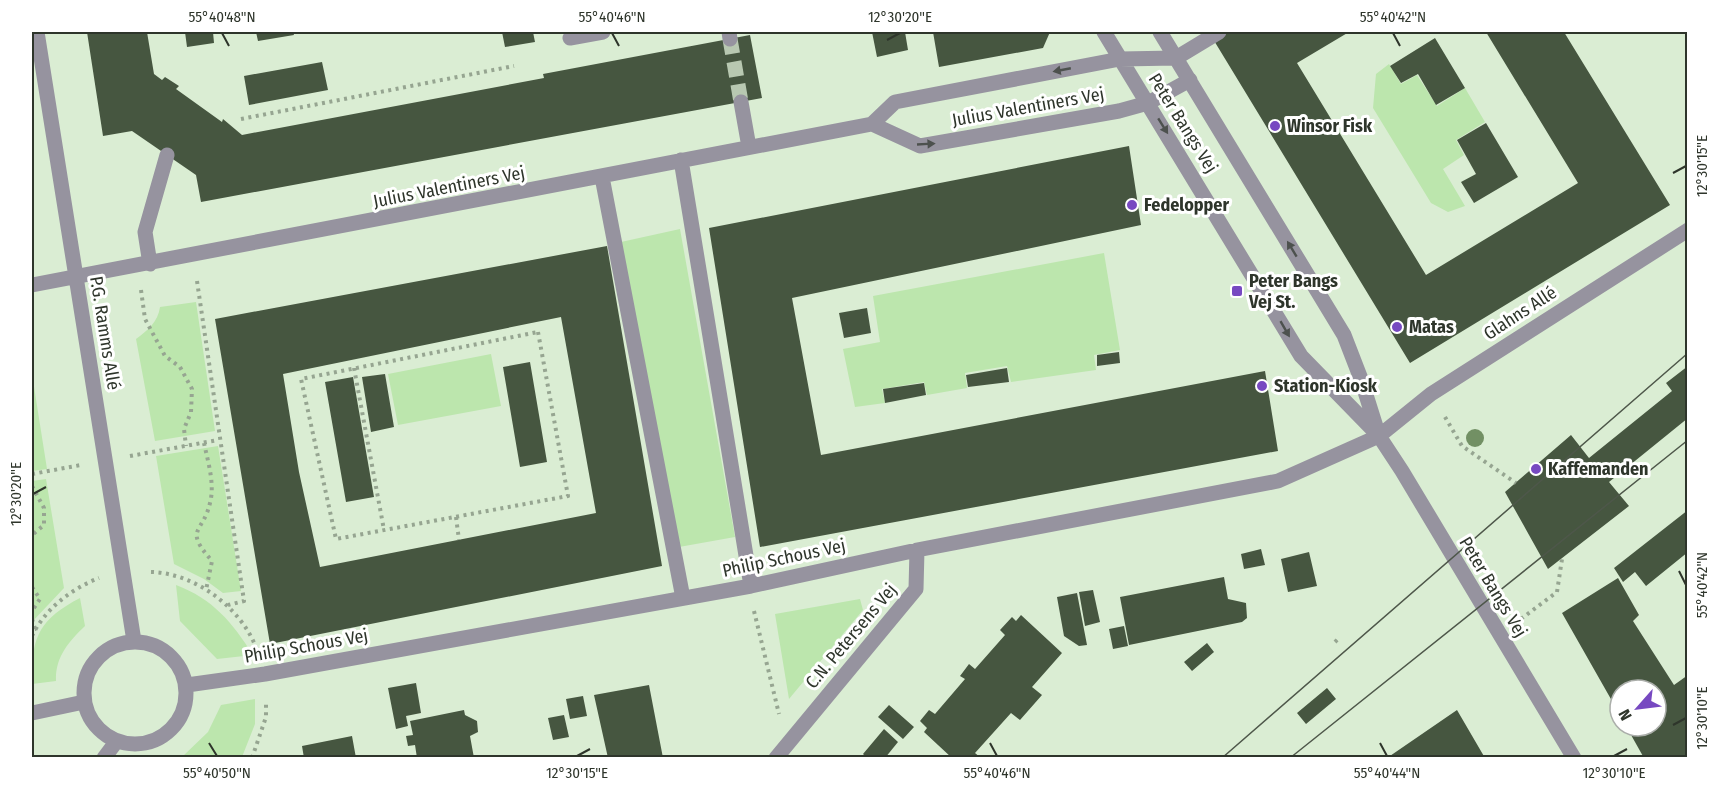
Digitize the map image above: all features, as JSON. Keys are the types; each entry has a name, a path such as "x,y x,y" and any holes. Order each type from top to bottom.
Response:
{"street":[{"name":"P.G. Ramms Allé","path":"37,32 134,641"},
{"path":"570,38 603,32"},
{"name":"Peter Bangs Vej","path":"1104,32 1301,356 1379,436 1574,758"},
{"name":"Peter Bangs Vej","path":"1160,32 1344,335 1379,436"},
{"path":"1176,58 1219,32"},
{"name":"Julius Valentiners Vej","path":"32,285 193,256 872,124 895,102 1120,59 1176,58"},
{"name":"Julius Valentiners Vej","path":"872,124 920,146 1119,111 1148,103 1190,80"},
{"path":"741,102 749,147"},
{"path":"143,265 145,232 167,155"},
{"path":"681,160 751,586"},
{"path":"602,177 683,598"},
{"name":"Glahns Allé","path":"1379,436 1431,394 1688,230"},
{"name":"Philip Schous Vej","path":"187,685 265,674 751,586 917,550 1278,481 1379,436"},
{"name":"C.N. Petersens Vej","path":"776,758 916,588 917,550"},
{"path":"134,641 153,644 169,653 180,667 187,685 187,703 180,720 168,734 152,743 133,746 116,742 101,732 90,719 84,702 85,680 95,660 113,646 134,641"},
{"path":"32,713 84,702"},
{"path":"104,758 116,742"}],"path":[{"path":"242,119 514,66"},
{"path":"193,256 218,440 244,601 228,605"},
{"path":"143,265 145,319 165,356 180,367 192,389 191,412 184,429 186,446"},
{"path":"538,332 568,496 456,517 336,540 301,379 538,332"},
{"path":"354,368 384,530"},
{"path":"1431,394 1462,446 1516,483"},
{"path":"204,443 212,489 210,506 196,530 198,546 212,561 206,590"},
{"path":"32,486 44,508 44,525 32,535"},
{"path":"456,517 459,540"},
{"path":"1500,636 1557,591 1562,559"},
{"path":"33,629 52,608 73,591 97,579 123,572 161,572 197,584 228,605 252,636 265,674 266,717 252,758"},
{"path":"751,586 755,618 776,707 792,739"},
{"path":"32,587 40,599 32,611"},
{"path":"32,619 32,636"}],"green space":[{"path":"1389,64 1401,84 1417,75 1437,106 1465,88 1485,122 1456,140 1464,155 1443,169 1465,206 1448,212 1431,203 1373,108 1376,74"},
{"path":"680,229 735,537 679,547 621,242"},
{"path":"1104,253 1120,350 1094,355 1096,370 1011,382 1007,366 965,373 967,388 927,395 924,382 882,389 885,403 855,407 843,349 880,342 873,296"},
{"path":"196,302 215,431 155,441 136,339 155,321 160,307"},
{"path":"491,354 501,406 398,425 388,374"},
{"path":"32,374 47,469 32,471"},
{"path":"218,446 241,591 223,593 204,579 174,564 156,456"},
{"path":"46,479 64,588 32,622 32,481"},
{"path":"176,585 201,597 220,613 253,655 217,659 180,621"},
{"path":"80,598 85,626 73,638 60,658 56,681 32,684 33,654 40,632 55,614"},
{"path":"860,599 863,610 789,699 775,614"},
{"path":"255,699 255,724 242,757 182,757 208,732 221,705"}],"building":[{"path":"87,32 147,32 154,74 162,80 165,77 179,86 176,89 222,122 223,119 242,135 544,78 543,74 750,35 762,98 201,202 196,175 132,131 103,136"},
{"path":"185,32 213,32 214,43 187,47"},
{"path":"256,32 293,32 294,35 258,41"},
{"path":"502,32 533,32 535,42 505,47"},
{"path":"872,32 905,32 908,50 877,57"},
{"path":"933,32 1050,32 1043,48 939,67"},
{"path":"1226,32 1349,32 1297,63 1426,275 1578,183 1486,32 1564,32 1670,205 1410,363 1213,39"},
{"path":"1435,38 1465,88 1436,105 1418,74 1401,83 1390,66"},
{"path":"322,62 328,90 249,105 244,76"},
{"path":"1486,123 1518,177 1474,203 1461,182 1476,174 1457,140"},
{"path":"1129,146 1141,225 792,298 821,455 1265,371 1278,451 760,547 709,228"},
{"path":"607,246 662,566 270,644 215,319","holes":["561,317 596,513 320,567 299,472 283,374"]},
{"path":"867,308 871,333 844,338 839,313"},
{"path":"1119,352 1120,363 1097,366 1097,355"},
{"path":"530,362 547,462 520,467 503,367"},
{"path":"1688,366 1688,418 1609,482 1629,506 1548,569 1505,492 1571,435 1589,458 1672,391 1666,383"},
{"path":"1007,368 1009,382 968,387 966,375"},
{"path":"385,374 394,427 371,432 362,377"},
{"path":"353,377 374,497 346,502 325,382"},
{"path":"924,383 926,395 885,403 883,389"},
{"path":"1688,510 1688,552 1646,586 1635,572 1623,582 1614,568"},
{"path":"1261,549 1265,565 1244,569 1241,554"},
{"path":"1309,552 1317,586 1288,592 1281,559"},
{"path":"1224,577 1228,599 1246,603 1247,618 1242,622 1129,645 1120,597"},
{"path":"1618,578 1639,615 1633,621 1674,685 1688,675 1688,758 1644,758 1633,738 1668,738 1668,678 1608,678 1608,694 1562,613"},
{"path":"1093,590 1100,622 1085,626 1079,592"},
{"path":"1077,593 1087,645 1079,646 1064,636 1057,597"},
{"path":"1021,615 1062,653 1032,687 1042,695 1020,720 1011,713 975,753 981,758 952,758 924,732 927,728 920,721 929,710 935,714 965,679 960,676 969,664 975,669 1005,635 1000,630 1012,617 1016,621"},
{"path":"1124,626 1128,646 1113,649 1109,629"},
{"path":"1207,643 1214,652 1192,671 1184,662"},
{"path":"416,683 421,713 406,716 408,726 396,729 388,688"},
{"path":"649,685 663,758 608,758 594,695"},
{"path":"1327,688 1336,699 1306,724 1297,713"},
{"path":"583,696 587,716 570,719 566,699"},
{"path":"889,705 914,727 903,739 878,717"},
{"path":"464,710 465,715 477,721 478,732 470,736 474,758 417,758 415,745 408,746 406,736 413,735 410,721"},
{"path":"1457,710 1485,758 1387,758"},
{"path":"564,715 569,737 553,740 548,718"},
{"path":"884,729 898,742 885,758 867,758 863,754"},
{"path":"352,736 356,758 304,758 302,746"}],"tunnel":[{"path":"730,39 741,102"}],"tram line":[{"path":"1222,758 1688,353"},
{"path":"1290,758 1688,440"}],"place":[{"name":"Winsor Fisk","path":"1275,126"},
{"name":"Fedelopper","path":"1132,205"},
{"name":"Peter Bangs Vej St.","path":"1237,291"},
{"name":"Matas","path":"1397,327"},
{"name":"Station-Kiosk","path":"1262,386"},
{"name":"Kaffemanden","path":"1536,469"}]}
